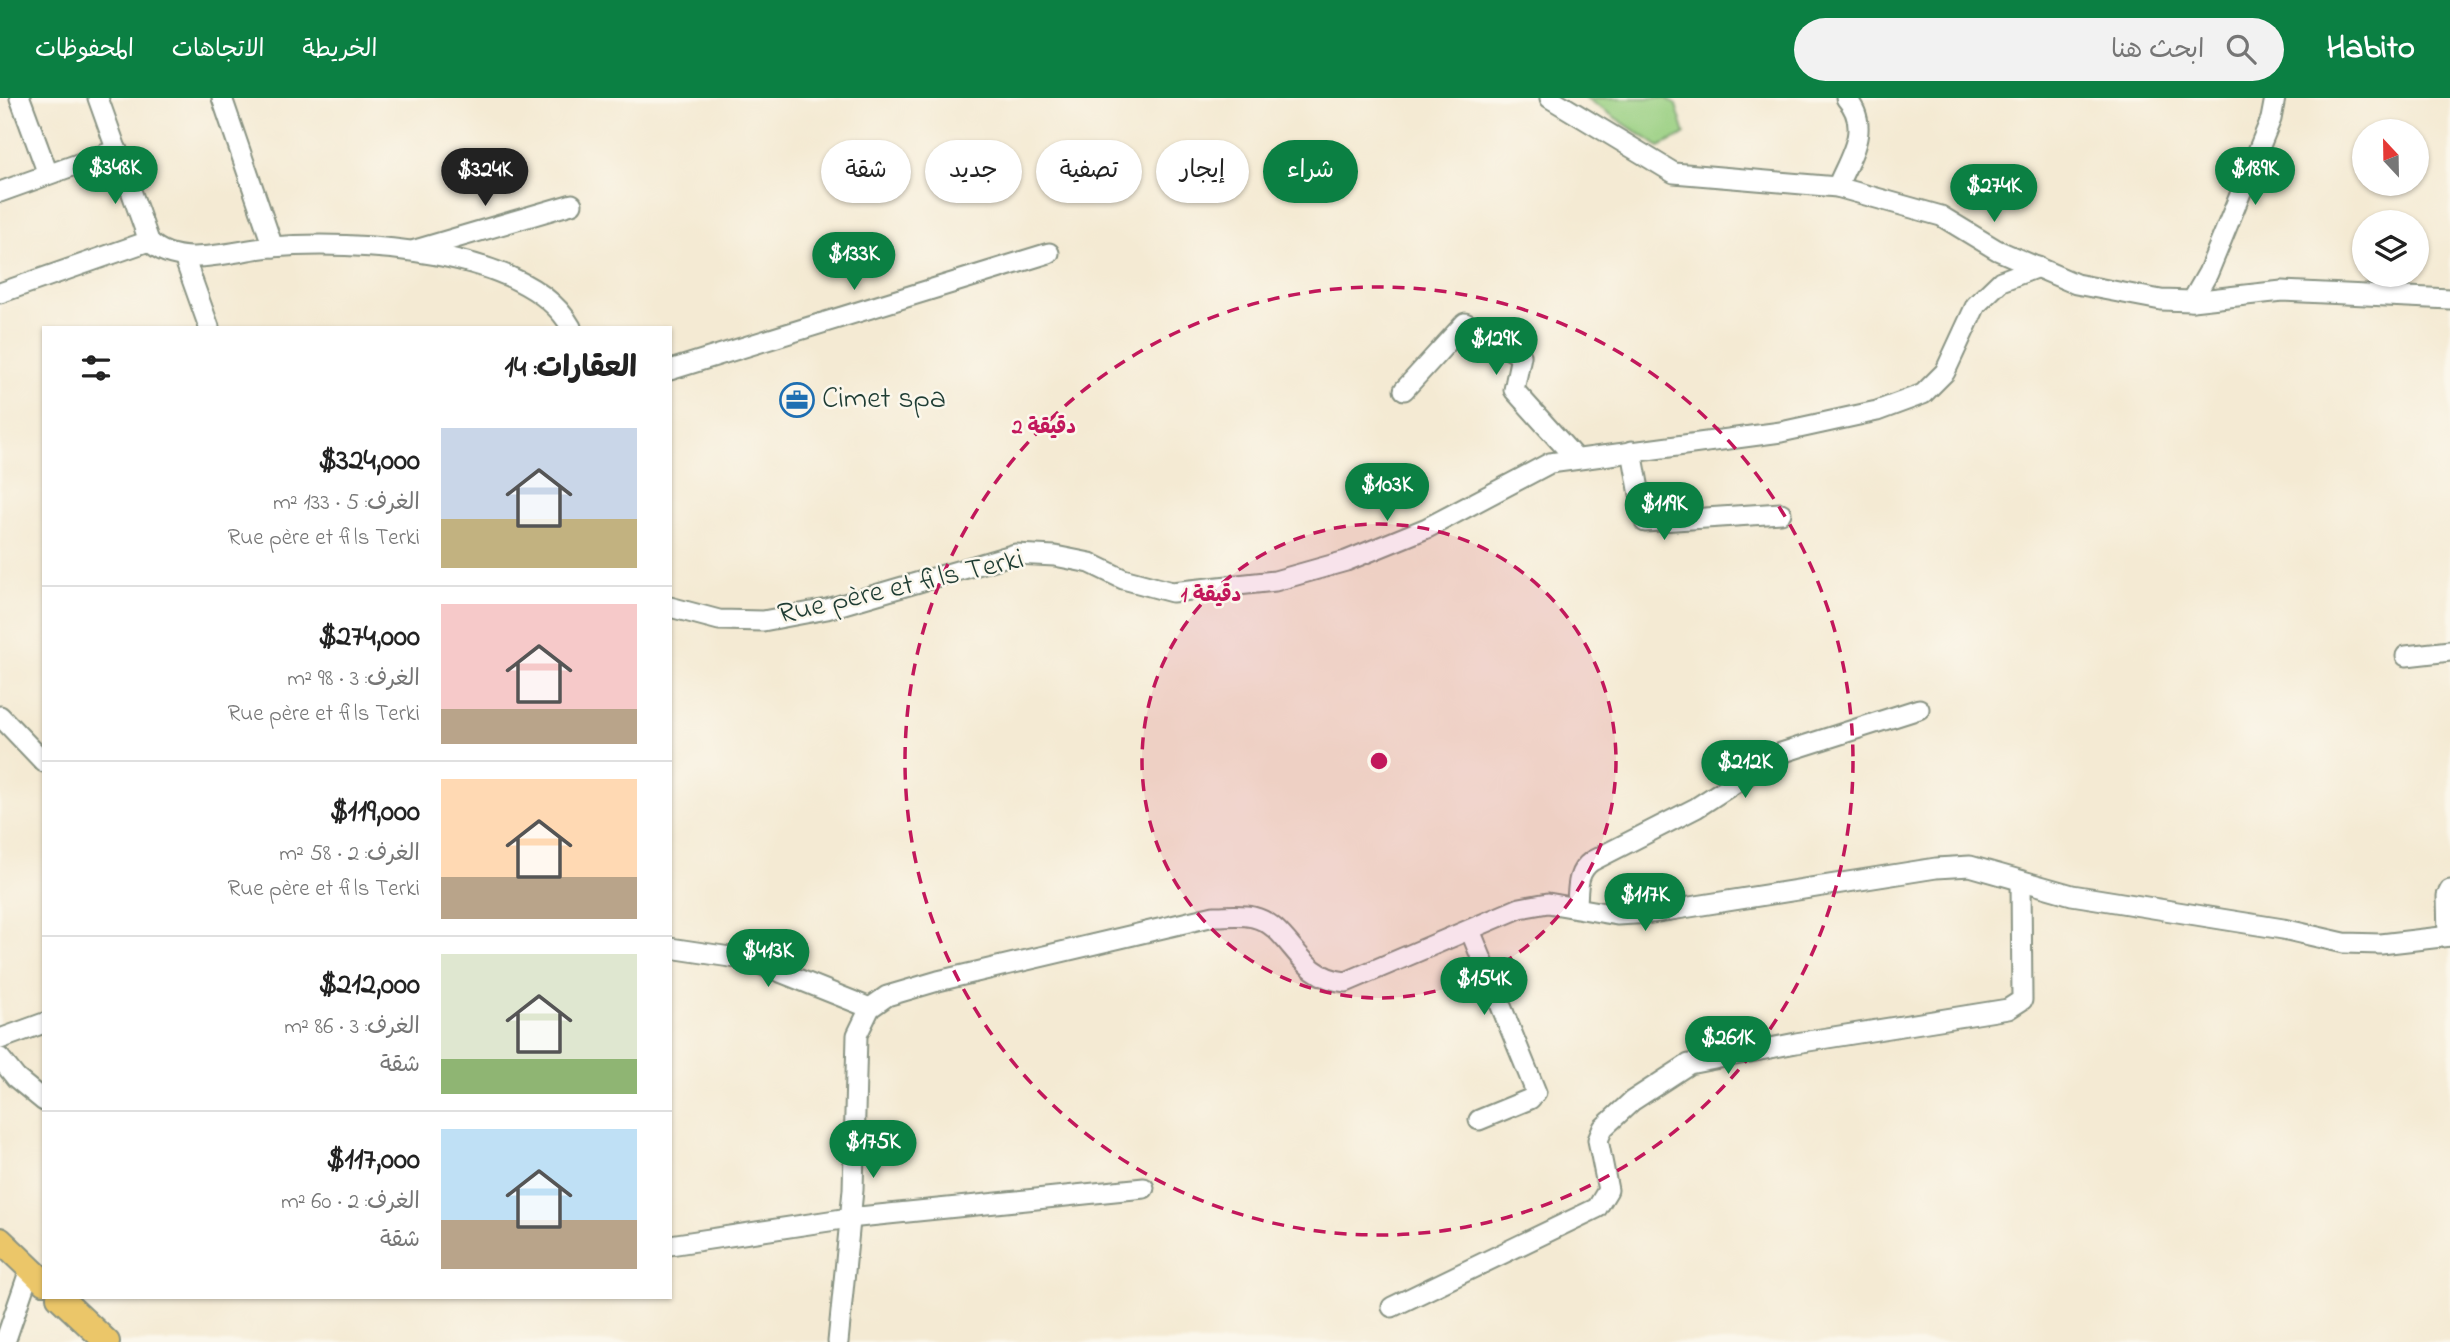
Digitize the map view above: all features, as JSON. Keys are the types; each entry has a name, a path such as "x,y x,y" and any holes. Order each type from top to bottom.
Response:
{"main road":[{"path":"0,1240 37,1276"},
{"path":"61,1299 107,1342"}],"street":[{"path":"20,98 48,174"},
{"path":"98,98 149,241 173,257 272,247 371,245 472,263 533,288 562,310 570,326"},
{"path":"222,98 272,247"},
{"path":"1550,98 1674,173 1837,187 1941,216 1997,250 2076,284 2161,300 2192,301 2281,291 2450,299"},
{"path":"1837,187 1860,134 1857,110 1846,98"},
{"path":"2192,301 2208,272 2271,119 2275,98"},
{"path":"0,192 117,150"},
{"path":"410,252 572,204"},
{"path":"0,293 149,241"},
{"path":"672,369 1049,253"},
{"path":"184,257 209,326"},
{"name":"Rue père et fils Terki","path":"672,608 719,620 763,621 827,609 1015,554 1055,556 1090,563 1123,579 1172,592 1275,581 1346,561 1427,528 1550,463 1781,432 1877,411 1923,394 1945,372 1976,305 2001,281 2038,267"},
{"path":"1404,390 1465,323 1521,356 1514,390 1575,458"},
{"path":"1632,451 1645,522 1781,513"},
{"path":"2406,656 2450,651"},
{"path":"1577,907 1579,877 1584,867 1592,861 1696,808 1781,753 1919,709"},
{"path":"0,716 42,760"},
{"path":"838,1342 853,1190 857,1035 870,1009 887,996 939,981 1214,916 1255,917 1277,932 1315,973 1327,981 1346,982 1520,908 1548,903 1617,915 1652,913 1936,868 1970,866 2071,895 2283,929 2344,943 2381,944 2449,936 2446,896 2450,890"},
{"path":"1392,1307 1597,1208 1608,1190 1598,1140 1603,1128 1632,1101 1689,1064 1796,1043 2007,1009 2017,1004 2022,1000 2021,881"},
{"path":"1470,930 1536,1092 1530,1099 1479,1119"},
{"path":"672,948 750,960 870,1009"},
{"path":"0,1040 42,1025"},
{"path":"0,1058 16,1078 42,1099"},
{"path":"672,1245 849,1218 1144,1188"},
{"path":"5,1342 37,1276"}],"green space":[{"path":"1586,98 1667,98 1676,105 1685,134 1659,147"}],"place":[{"name":"Cimet spa","path":"797,400"}]}
